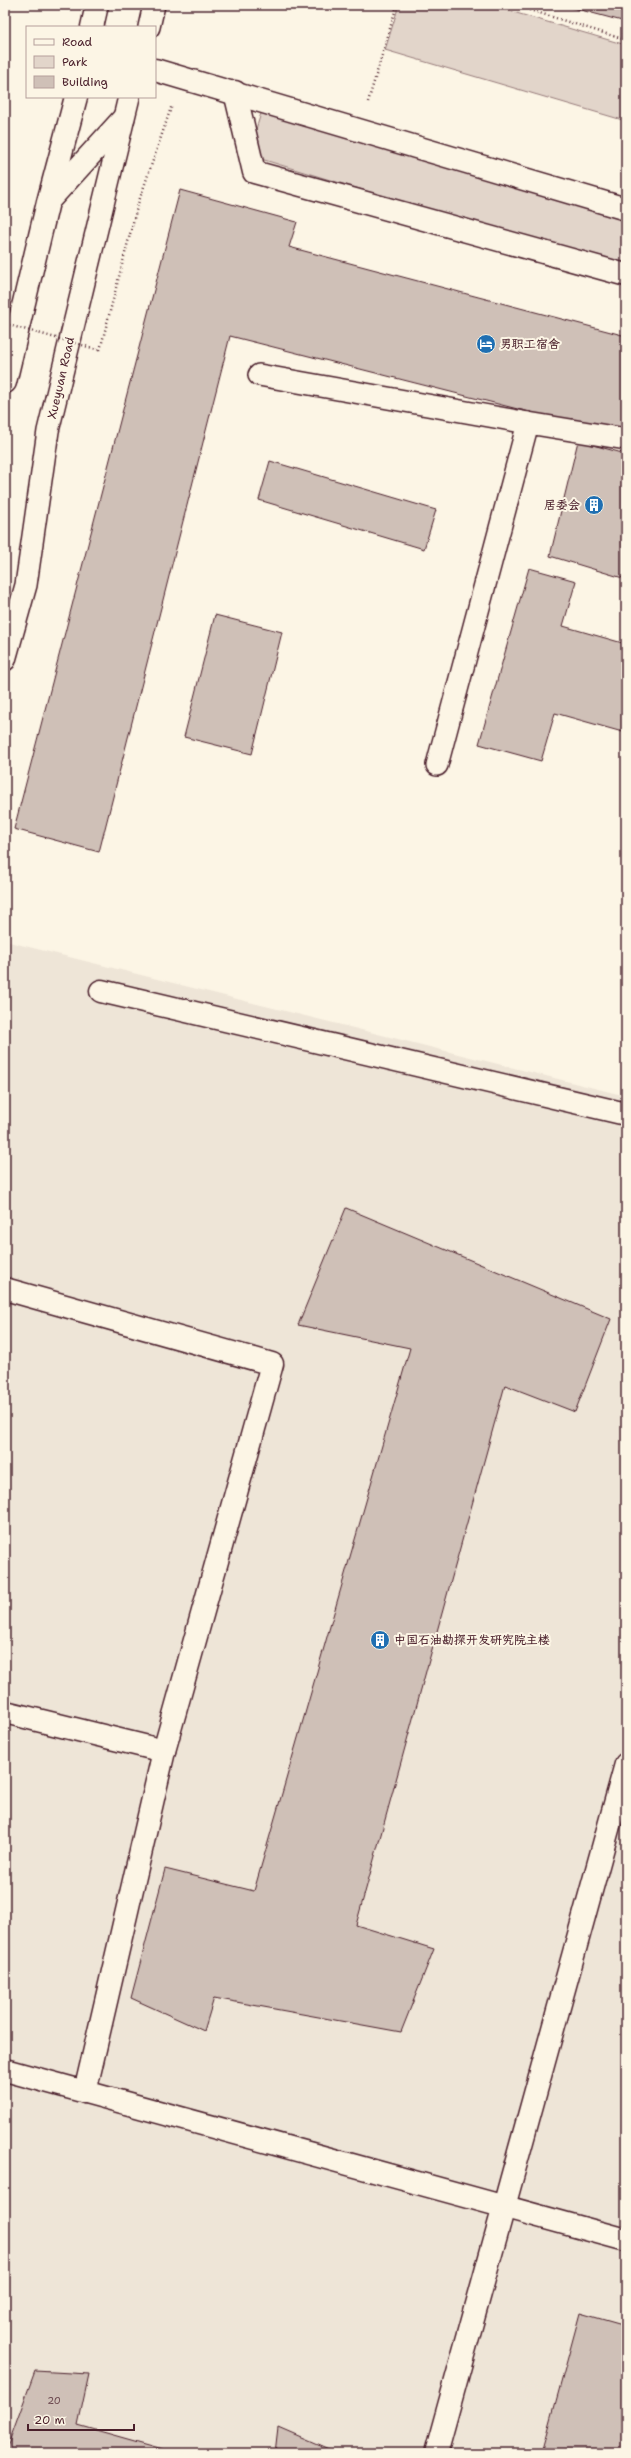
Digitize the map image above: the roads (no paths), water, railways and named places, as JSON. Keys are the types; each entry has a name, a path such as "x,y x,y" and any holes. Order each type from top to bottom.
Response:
{"street":[{"path":"92,26 97,5"},
{"path":"156,70 235,92 626,208"},
{"path":"235,92 254,172 626,275"},
{"path":"5,382 48,202 76,98"},
{"path":"48,202 123,119"},
{"path":"102,991 626,1114"},
{"path":"5,1289 272,1364 164,1751 85,2092"},
{"path":"5,1712 164,1751"},
{"path":"436,2453 626,1764"},
{"path":"5,2070 626,2240"}],"lane":[{"path":"148,26 154,5"},
{"name":"Xueyuan Road","path":"5,660 26,585 48,431 129,98"},
{"path":"259,375 626,439"},
{"path":"437,765 528,423"}],"place":[{"name":"男职工宿舍","path":"486,344"},
{"name":"居委会","path":"594,505"},
{"name":"中国石油勘探开发研究院主楼","path":"380,1640"}]}
